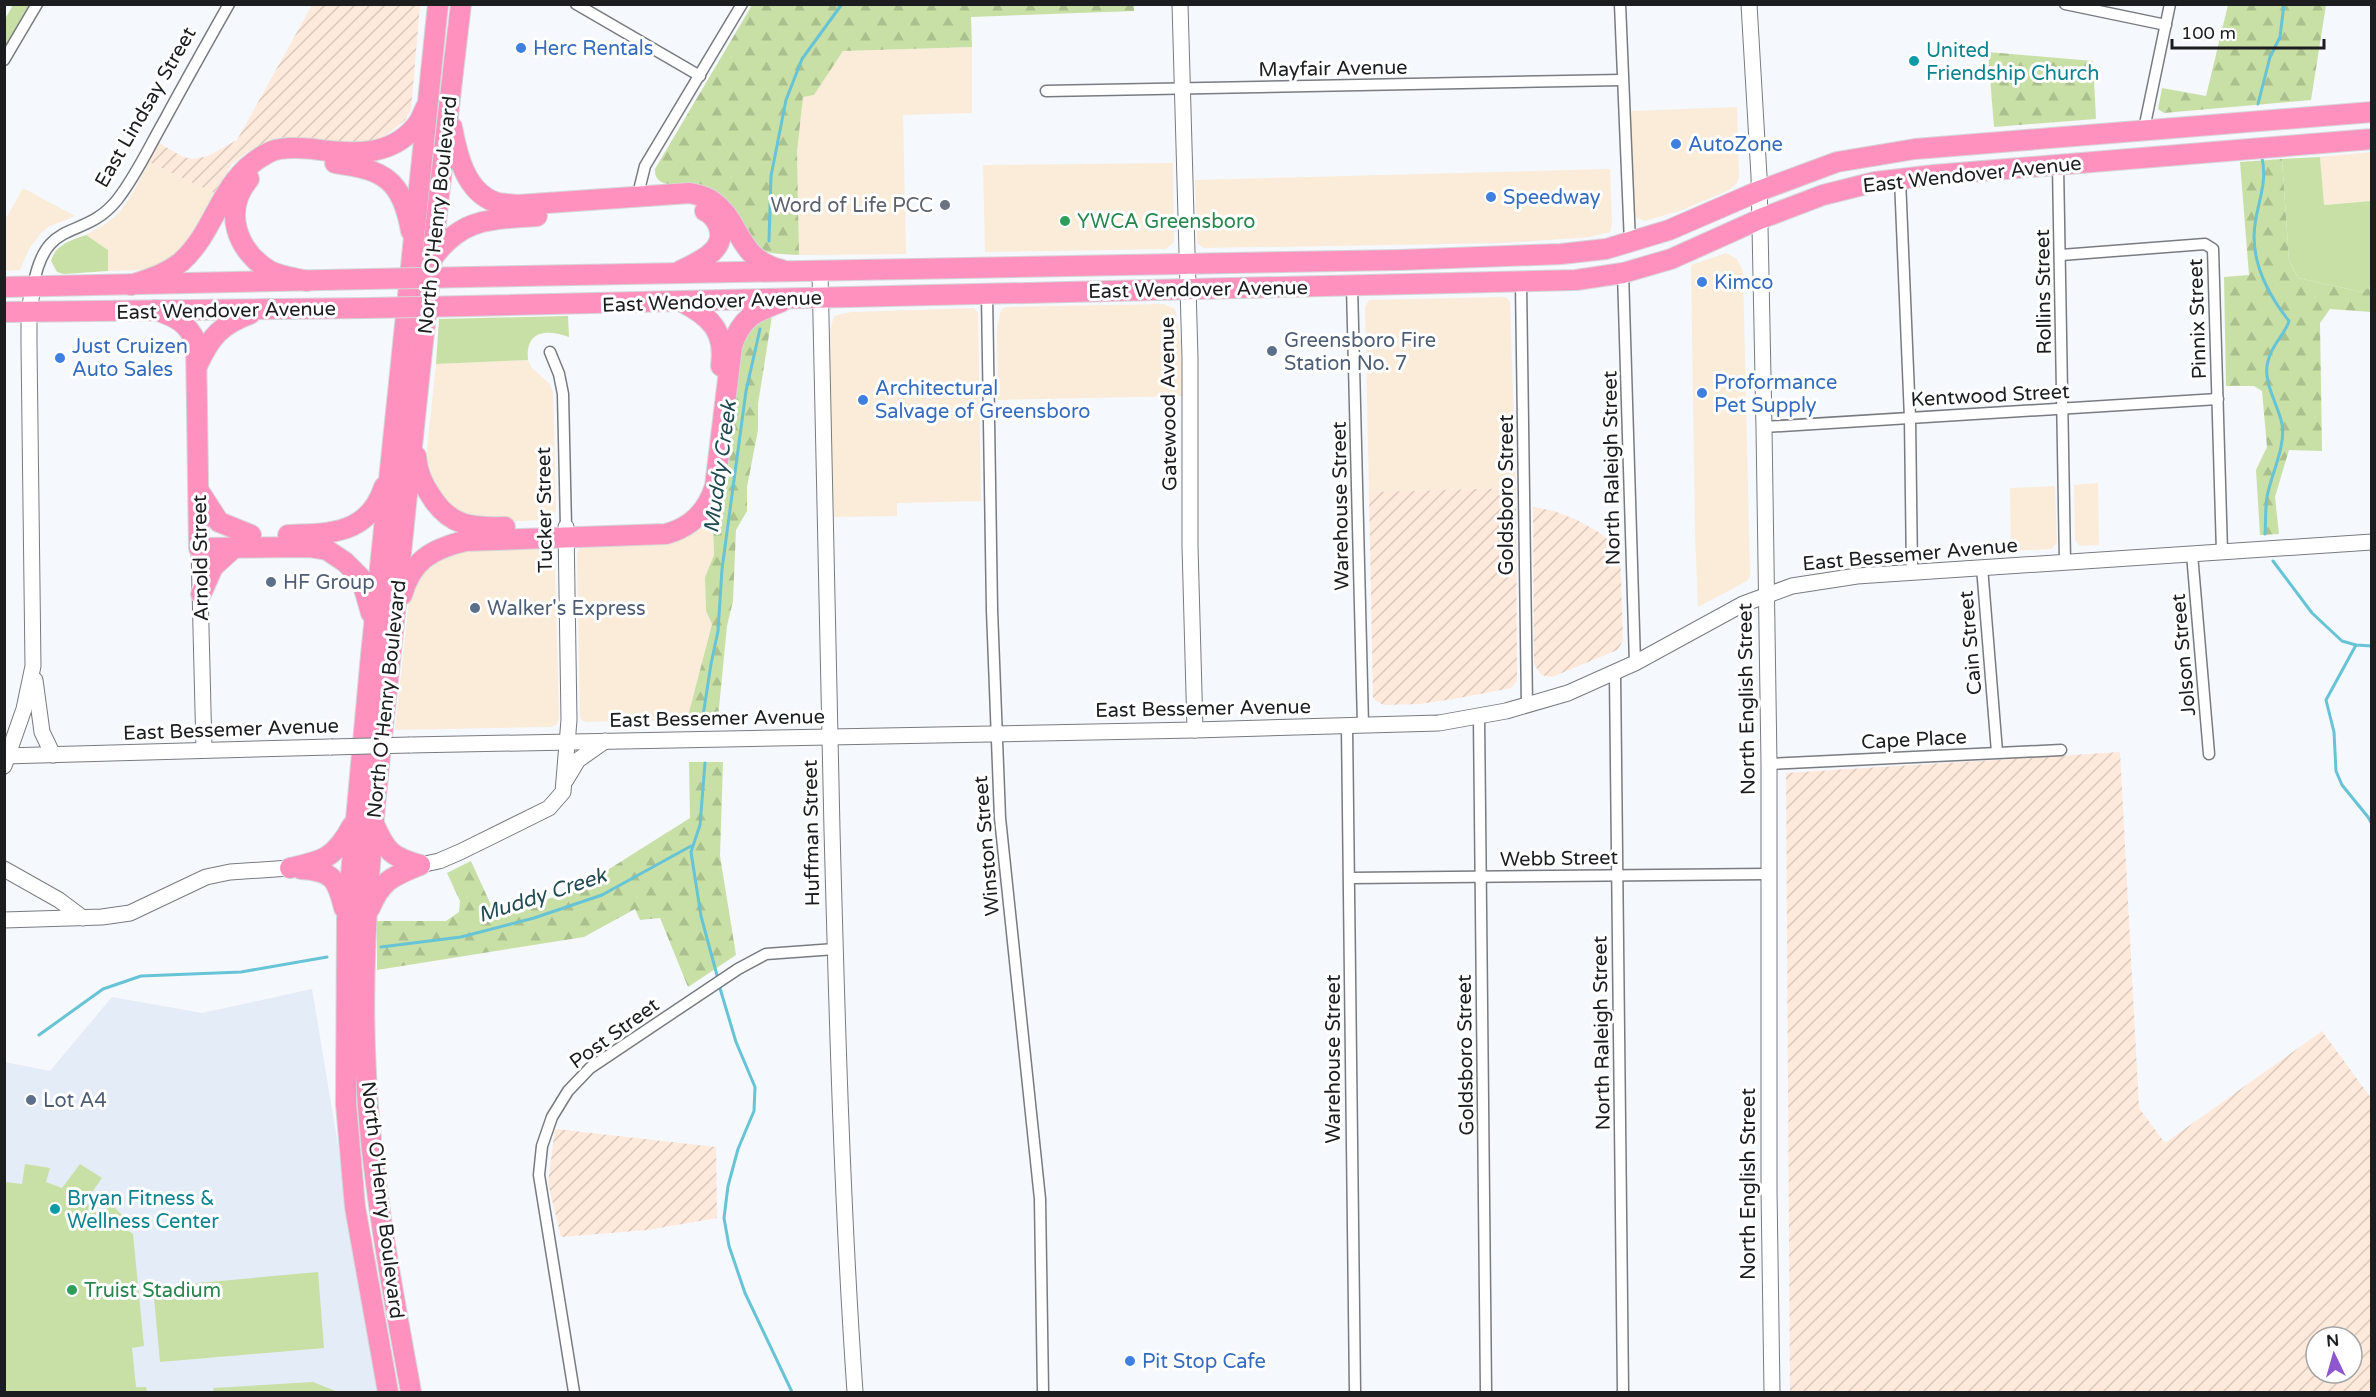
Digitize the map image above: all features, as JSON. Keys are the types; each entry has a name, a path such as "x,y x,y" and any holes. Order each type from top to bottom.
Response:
{"highway":[{"name":"North O'Henry Boulevard","path":"388,1392 355,1207 346,1104 356,919 365,820 374,627 438,4"},
{"name":"North O'Henry Boulevard","path":"365,820 394,620 431,260 461,4"},
{"path":"131,285 162,274 180,262 194,248 235,178 249,163 271,151 299,148 352,154 375,151 397,143 416,126 428,102"},
{"path":"449,108 457,153 465,173 476,189 494,202 518,205 641,200 690,204 708,212 715,218 721,237 714,250 707,257 673,274"},
{"name":"East Wendover Avenue","path":"4,287 1399,260 1561,254 1606,249 1630,243 1669,230 1809,171 1875,154 2144,129 2372,112"},
{"name":"East Wendover Avenue","path":"4,312 260,311 1576,280 1623,273 1671,259 1760,219 1823,195 1857,186 1900,179 2372,139"},
{"path":"307,281 271,272 247,253 235,227 237,200 247,182 264,165 286,159 311,159 364,167 384,175 400,193 408,214 414,246"},
{"path":"431,260 444,242 465,227 486,220 690,193 710,199 723,210 741,241 756,258 770,267 787,272"},
{"path":"414,426 416,460 425,487 440,511 455,521 471,526 566,532 666,534 687,526 696,519 712,498 732,346 736,334 742,324 752,315 794,298"},
{"path":"394,620 406,581 422,559 438,548 465,541 666,524 683,516 702,494 723,350 713,324 696,309 680,301"},
{"name":"Arnold Street","path":"156,310 176,317 188,327 196,341 199,543"},
{"path":"197,366 208,344 220,329 234,320 260,311"},
{"path":"199,543 243,541 347,529 366,517 380,500 391,464"},
{"path":"199,491 219,522 243,541 327,550 345,562 361,578 374,627"},
{"path":"201,594 213,567 243,541"},
{"path":"290,868 315,862 331,855 365,820 384,846 398,859 420,865"},
{"path":"290,868 321,870 333,877 356,919 391,877 420,865"},
{"name":"North O'Henry Boulevard","path":"356,919 372,1154 411,1392"}],"main road":[{"name":"Gatewood Avenue","path":"1180,4 1195,730"},
{"name":"North English Street","path":"1749,4 1760,219 1764,427 1769,765 1772,1392"},
{"name":"Huffman Street","path":"820,272 835,949 847,1266 855,1392"},
{"name":"East Lindsay Street","path":"5,759 24,709 33,666 29,312 33,287"},
{"name":"Tucker Street","path":"565,783 569,720 566,532"},
{"name":"East Bessemer Avenue","path":"5,759 53,755 204,750 1439,723 1527,706 1586,687 1724,614 1792,586 1823,580 1912,572 2372,542"},
{"name":"Arnold Street","path":"199,543 204,750"},
{"path":"33,666 42,732 53,755"},
{"path":"420,865 439,861 460,852 549,808 559,798 578,760 605,741"},
{"path":"4,920 82,918 130,913 206,877 230,872 290,868"},
{"path":"4,869 59,900 82,918"}],"street":[{"path":"4,60 37,4"},
{"name":"East Lindsay Street","path":"33,287 40,258 52,240 101,215 126,188 229,4"},
{"path":"576,4 700,76"},
{"path":"641,200 640,186 645,166 742,4"},
{"path":"1620,4 1630,243"},
{"path":"2065,4 2166,26"},
{"path":"2144,129 2170,4"},
{"name":"Mayfair Avenue","path":"1046,91 1622,80"},
{"name":"Rollins Street","path":"2058,165 2066,562"},
{"path":"1900,179 1910,418 1912,572"},
{"name":"Pinnix Street","path":"2061,255 2205,244 2213,249 2218,399"},
{"name":"North Raleigh Street","path":"1623,273 1635,663"},
{"name":"Goldsboro Street","path":"1521,283 1527,706"},
{"name":"Warehouse Street","path":"1352,286 1363,725"},
{"name":"Winston Street","path":"987,294 996,732 1003,856 1040,1199 1043,1392"},
{"name":"Tucker Street","path":"550,352 559,374 563,394 566,532"},
{"path":"2218,399 2222,552"},
{"name":"Kentwood Street","path":"1764,427 2218,399"},
{"name":"Jolson Street","path":"2192,554 2209,754"},
{"name":"Cain Street","path":"1982,567 1997,752"},
{"name":"North Raleigh Street","path":"1615,673 1623,1392"},
{"name":"Goldsboro Street","path":"1479,717 1486,1392"},
{"name":"Warehouse Street","path":"1347,726 1355,1392"},
{"name":"Cape Place","path":"1769,765 2061,750"},
{"name":"Webb Street","path":"1350,878 1768,874"},
{"name":"Post Street","path":"574,1392 539,1175 542,1146 552,1117 568,1091 590,1068 738,969 766,954 835,949"}],"shaded area":[{"path":"312,5 420,5 411,109 405,120 382,138 367,143 277,138 246,153 232,164 214,193 149,162 159,143 183,157 193,159 208,156 237,140"},
{"path":"972,47 972,113 903,115 906,254 799,255 797,152 803,96 814,95 843,51"},
{"path":"1737,107 1739,177 1737,183 1729,190 1682,210 1645,221 1637,218 1633,212 1630,111"},
{"path":"2371,152 2371,201 2323,205 2320,157"},
{"path":"149,162 214,193 187,242 166,262 142,270 108,271 108,250 86,235 119,213"},
{"path":"1173,163 1174,242 1166,249 985,252 983,165"},
{"path":"1610,169 1612,224 1610,232 1590,237 1506,243 1203,248 1197,243 1195,180"},
{"path":"23,188 75,216 48,227 41,233 29,249 20,270 5,271 5,216 7,217"},
{"path":"1726,253 1737,259 1743,271 1750,576 1747,581 1698,607 1691,265"},
{"path":"1506,297 1510,302 1516,488 1369,492 1365,307 1369,300"},
{"path":"1164,304 1175,309 1181,342 1182,396 998,400 997,329 1001,310 1006,307"},
{"path":"974,308 978,313 981,501 897,503 897,516 832,517 829,334 834,316 851,312"},
{"path":"528,360 532,368 550,384 553,392 556,510 553,517 547,520 478,522 463,519 433,491 426,459 436,364"},
{"path":"2098,483 2099,545 2080,546 2075,540 2074,485"},
{"path":"2055,486 2057,543 2051,549 2011,551 2010,488"},
{"path":"1516,488 1517,681 1511,688 1420,704 1384,705 1376,701 1373,697 1369,492"},
{"path":"1533,507 1554,511 1577,520 1597,531 1620,549 1623,640 1620,646 1617,650 1552,677 1541,675 1534,664"},
{"path":"705,520 713,525 714,555 705,577 706,611 712,624 687,720 586,722 582,720 580,716 577,553 580,547 586,543"},
{"path":"538,546 550,555 555,568 559,718 557,724 551,727 395,730 410,591 417,575 453,549"},
{"path":"2120,752 2139,1108 2165,1143 2322,1031 2371,1098 2371,1392 1790,1392 1786,773"},
{"path":"312,989 379,1392 5,1392 4,1062 50,1071 112,997 202,1013"},
{"path":"555,1129 716,1147 717,1218 647,1230 561,1237 548,1183"}],"green space":[{"path":"13,5 29,5 5,48 5,19"},
{"path":"752,5 1134,5 1134,11 971,17 972,47 843,51 814,95 803,97 797,152 799,255 773,253 758,248 728,203 712,190 695,185 668,184 656,177 655,169"},
{"path":"2228,5 2326,5 2311,100 2164,113 2158,109 2162,88 2206,96"},
{"path":"1988,52 2093,61 2096,119 1994,127"},
{"path":"2320,157 2324,205 2371,201 2371,286 2362,292 2298,278 2289,260 2282,159"},
{"path":"2282,159 2289,260 2298,278 2362,292 2371,286 2371,312 2330,309 2320,323 2322,451 2289,450 2275,497 2279,534 2260,535 2256,470 2267,447 2262,391 2254,386 2226,386 2224,277 2249,275 2240,162"},
{"path":"86,235 108,250 108,271 64,274 57,272 51,261 56,251 69,241"},
{"path":"568,316 569,337 553,333 539,334 530,343 528,360 436,364 439,319"},
{"path":"772,316 758,404 758,430 747,487 747,511 736,530 733,601 727,626 718,718 687,720 712,624 706,611 705,577 714,555 713,525 705,520 739,343 753,324"},
{"path":"689,762 723,762 720,856 736,955 688,987 660,918 640,920 635,909 584,937 377,970 377,921 446,921 459,912 460,901 447,873 471,861 496,916 572,891 579,879 598,876 690,818"},
{"name":"Truist Stadium","path":"25,1164 50,1168 46,1182 62,1188 80,1164 102,1178 85,1202 99,1215 112,1205 128,1221 122,1226 133,1234 144,1346 132,1348 136,1387 146,1387 147,1392 5,1392 5,1182 22,1184"},
{"path":"318,1272 324,1348 160,1362 153,1287"},
{"path":"313,1382 338,1392 214,1392 213,1388"}],"waterway":[{"name":"Muddy Creek","path":"769,241 771,176 786,100 802,59 842,4"},
{"path":"2258,104 2270,57 2280,37 2284,4"},
{"path":"2262,158 2263,181 2254,232 2257,260 2266,286 2289,321 2272,349 2267,369 2267,377 2283,433 2267,497 2265,534"},
{"name":"Muddy Creek","path":"703,716 718,631 722,569 746,391 760,329"},
{"path":"2273,561 2312,613 2342,641 2372,646"},
{"path":"2356,645 2326,700 2334,732 2336,771 2342,785 2372,824"},
{"path":"705,763 700,825 691,852 701,916 718,979"},
{"name":"Muddy Creek","path":"381,947 461,937 534,918 602,895 691,846"},
{"name":"Muddy Creek","path":"39,1035 103,989 141,976 241,972 327,957"},
{"path":"719,985 736,1042 755,1087 754,1111 738,1149 728,1186 724,1218 729,1246 745,1293 792,1392"}],"place":[{"name":"Herc Rentals","path":"521,48"},
{"name":"United Friendship Church","path":"1914,61"},
{"name":"AutoZone","path":"1676,144"},
{"name":"Speedway","path":"1491,197"},
{"name":"Word of Life PCC","path":"945,205"},
{"name":"YWCA Greensboro","path":"1065,221"},
{"name":"Kimco","path":"1702,282"},
{"name":"Greensboro Fire Station No. 7","path":"1272,351"},
{"name":"Just Cruizen Auto Sales","path":"60,358"},
{"name":"Proformance Pet Supply","path":"1702,393"},
{"name":"Architectural Salvage of Greensboro","path":"863,400"},
{"name":"HF Group","path":"271,582"},
{"name":"Walker's Express","path":"475,608"},
{"name":"Lot A4","path":"31,1100"},
{"name":"Bryan Fitness & Wellness Center","path":"55,1209"},
{"name":"Truist Stadium","path":"72,1290"},
{"name":"Pit Stop Cafe","path":"1130,1361"}]}
